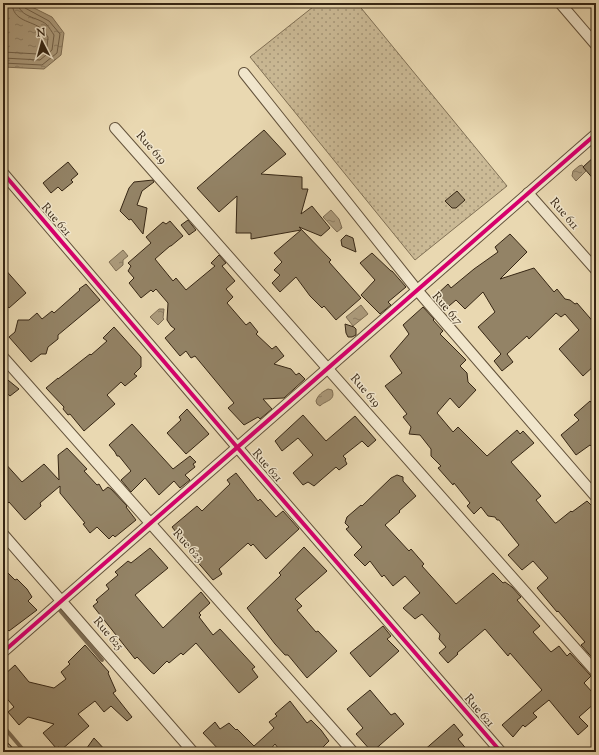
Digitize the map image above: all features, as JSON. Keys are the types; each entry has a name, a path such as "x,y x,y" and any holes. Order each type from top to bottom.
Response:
{"street":[{"path":"560,3 596,45"},
{"name":"Rue 617","path":"244,73 417,290 596,497"},
{"name":"Rue 619","path":"115,128 596,672"},
{"path":"3,652 596,134"},
{"name":"Rue 621","path":"3,173 237,447 501,752"},
{"name":"Rue 611","path":"528,193 596,270"},
{"name":"Rue 623","path":"3,358 352,752"},
{"name":"Rue 625","path":"3,534 193,752"},
{"path":"3,749 6,752"}],"shaded area":[{"path":"318,3 357,3 507,186 415,260 250,57"}],"water":[{"path":"3,3 24,3 52,17 64,33 61,55 44,69 3,67"},
{"path":"582,165 586,171 576,181 572,176 573,171"},
{"path":"331,210 339,219 342,228 337,232 323,217"},
{"path":"123,250 128,256 123,260 123,265 116,271 109,262"},
{"path":"361,305 368,314 353,326 346,317"},
{"path":"159,309 164,309 164,319 158,325 150,317"},
{"path":"328,389 332,390 333,396 330,400 320,406 316,401 320,394"}],"building":[{"path":"264,130 286,154 261,174 302,177 302,189 308,189 301,214 312,206 330,228 321,236 299,227 331,260 329,262 361,298 336,320 324,306 322,308 310,296 296,277 280,292 272,283 280,275 274,270 282,262 274,253 301,230 251,239 251,233 236,233 237,196 219,212 197,188"},
{"path":"596,155 596,182 583,167"},
{"path":"68,162 78,174 71,180 73,182 62,191 58,187 51,193 43,183"},
{"path":"153,180 154,182 142,191 137,205 147,208 143,234 131,219 129,220 120,211 129,188 134,182"},
{"path":"457,191 465,200 456,208 452,208 445,201"},
{"path":"188,220 196,230 189,235 181,225"},
{"path":"170,221 183,236 155,259 173,281 176,278 186,290 215,266 211,263 219,255 226,263 222,266 235,281 226,289 233,297 227,303 246,325 250,322 258,332 256,334 272,349 276,346 284,356 274,364 291,369 296,375 299,373 305,379 284,398 263,399 272,409 260,419 258,417 244,425 228,408 234,403 195,356 191,358 186,351 180,356 165,338 175,329 167,320 168,303 156,289 153,292 151,290 141,298 129,283 134,278 128,271 131,266 128,263 151,243 146,237 163,222 166,224"},
{"path":"510,234 527,252 500,279 534,268 554,292 557,289 565,299 570,300 575,304 577,303 596,325 596,364 583,376 559,349 579,330 565,314 561,317 556,313 529,339 527,336 507,354 513,362 502,371 494,361 501,354 478,327 495,312 483,292 465,309 456,300 443,311 433,298 448,284 451,288 498,252 495,247"},
{"path":"346,235 353,238 356,252 342,246 341,240"},
{"path":"372,253 392,271 406,287 388,302 391,305 380,314 361,295 375,280 360,263"},
{"path":"3,267 26,293 9,308 3,301"},
{"path":"86,284 100,300 58,335 58,339 48,347 46,354 41,354 31,362 9,337 15,332 18,320 29,320 37,313 42,319 52,311 54,313"},
{"path":"423,307 443,331 440,334 466,360 460,366 467,373 468,382 476,390 459,408 450,398 437,413 453,432 458,427 487,456 517,430 520,434 523,431 534,443 511,462 541,496 536,500 555,523 587,501 596,510 596,662 581,645 585,642 537,588 548,578 533,561 522,570 508,555 519,545 495,517 488,516 481,507 474,514 467,506 470,503 454,483 453,485 438,468 441,466 431,456 431,449 420,435 409,434 411,427 403,417 407,414 385,386 402,373 390,356 409,334 403,325"},
{"path":"345,324 356,329 356,335 348,337"},
{"path":"114,327 141,357 141,367 134,374 137,376 125,386 121,382 107,395 115,404 84,431 70,414 68,415 63,409 64,407 46,388 90,354 91,355 107,341 103,338"},
{"path":"3,376 19,389 10,396 3,390"},
{"path":"590,401 596,408 596,451 590,445 576,455 561,435 579,420 574,415"},
{"path":"187,409 209,434 186,454 167,433 181,420 179,417"},
{"path":"303,415 326,441 355,416 376,440 368,447 362,441 343,456 346,459 347,464 339,470 336,467 314,486 308,482 303,485 293,473 313,455 298,438 282,451 275,441"},
{"path":"132,424 173,469 190,456 196,462 193,464 195,467 185,475 190,480 180,488 174,481 159,495 145,478 131,492 121,480 131,471 109,445"},
{"path":"67,448 87,469 84,471 97,485 99,484 103,491 108,487 111,489 127,506 126,507 136,520 115,537 113,535 109,539 97,527 90,533 83,524 85,523 60,493 60,486 40,503 41,506 25,520 9,502 3,508 3,461 22,482 44,464 59,480 58,455"},
{"path":"236,473 258,501 260,499 276,517 283,511 299,529 266,559 253,544 251,546 248,543 219,569 222,574 213,580 190,554 192,552 172,527 197,506 202,511 230,484 227,480"},
{"path":"397,475 403,477 403,481 416,496 385,525 409,551 411,549 424,564 422,566 456,604 493,573 503,583 505,582 512,587 521,597 517,600 540,626 533,632 551,652 559,646 567,656 570,653 591,676 584,683 593,693 592,694 596,699 596,702 579,717 588,726 578,735 549,700 533,713 537,717 525,727 523,725 513,737 502,725 542,690 510,653 508,656 485,629 457,653 458,654 448,663 439,653 446,647 439,639 440,634 422,614 415,619 403,608 420,593 405,576 393,586 384,575 382,577 370,561 365,566 354,555 362,547 346,529 349,527 345,523 347,517 361,505 362,506 391,478"},
{"path":"304,547 327,571 295,599 302,606 297,610 316,632 318,631 337,651 307,678 288,655 285,655 275,644 247,608 281,575 279,573"},
{"path":"150,548 168,568 135,595 163,628 201,592 210,603 199,613 201,615 199,617 213,635 220,629 255,667 252,669 258,677 239,693 196,643 183,655 181,653 169,663 167,661 154,674 137,657 135,659 93,606 98,602 96,600 109,589 106,585 118,575 115,572 128,561 131,563"},
{"path":"8,573 15,580 17,579 27,589 32,597 28,601 37,610 9,631 3,625 3,578"},
{"path":"383,626 391,636 387,639 399,651 370,677 350,653"},
{"path":"85,645 109,672 108,673 116,691 113,693 132,717 127,721 111,706 104,712 95,701 78,714 89,726 61,750 59,747 56,748 43,733 54,724 28,717 19,725 8,712 14,707 3,694 3,676 15,665 29,682 54,688 66,679 61,672 70,664 68,662"},
{"path":"370,690 391,715 395,713 404,724 372,752 356,734 363,728 347,709"},
{"path":"290,701 307,723 311,720 329,741 323,747 327,752 281,752 275,744 268,752 221,752 203,733 215,722 220,729 229,723 254,746 274,728 269,722 277,716 275,714"},
{"path":"454,724 463,735 458,739 469,752 422,752"},
{"path":"94,738 107,752 84,752"}],"waterway":[{"path":"57,609 58,608 102,660"},
{"path":"3,726 25,752"}],"cycle path":[{"path":"3,652 596,134"},
{"path":"3,173 237,447 501,752"}]}
